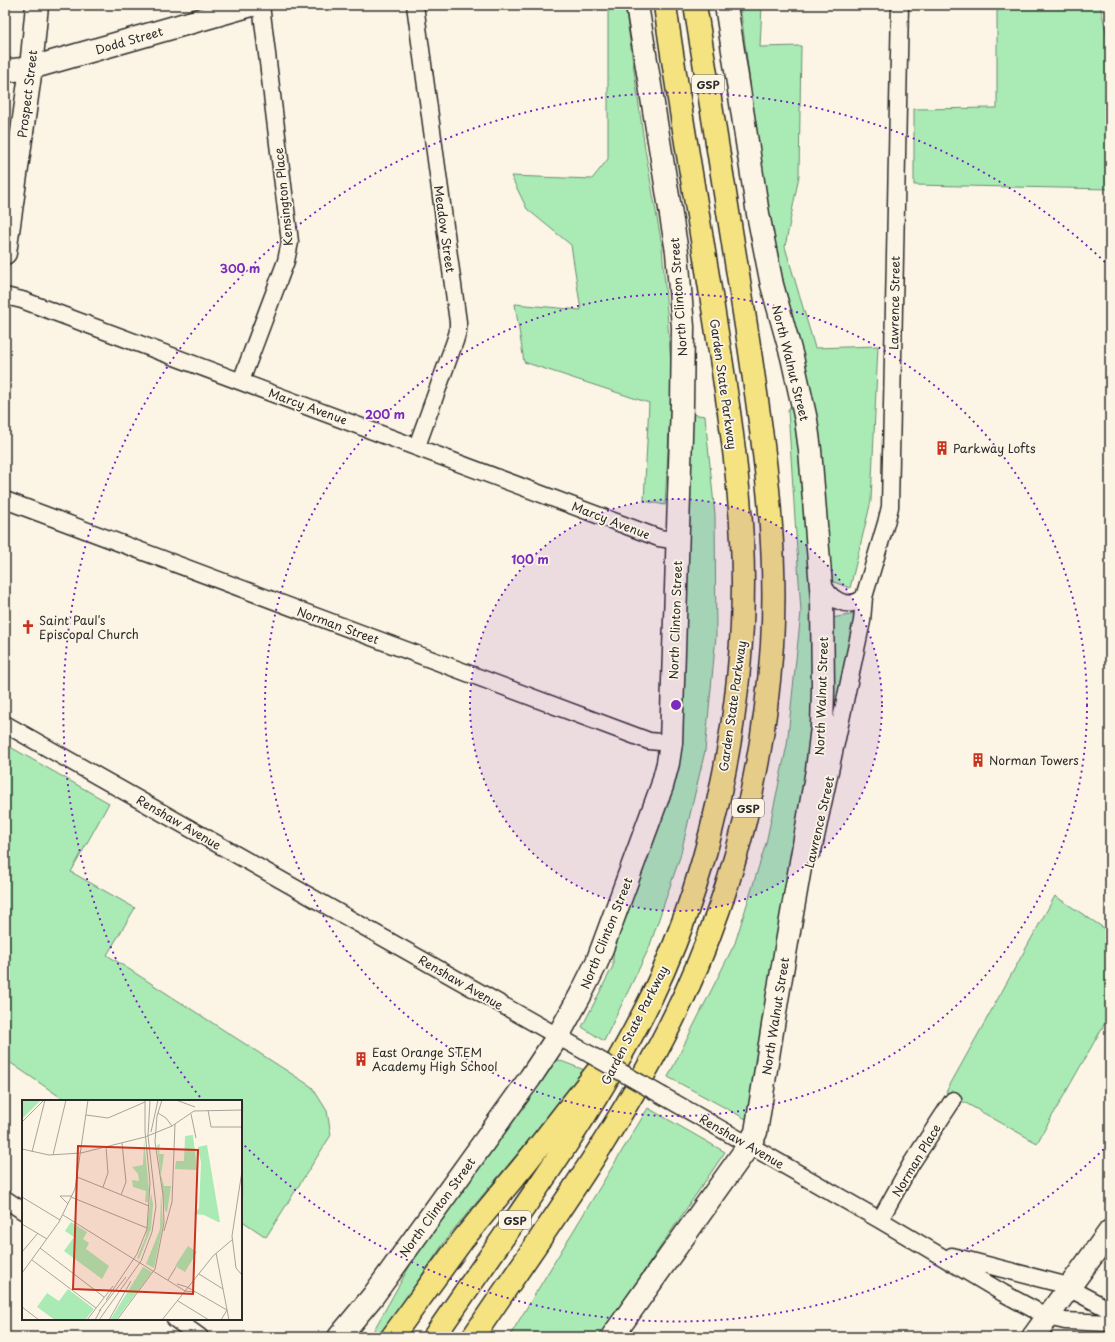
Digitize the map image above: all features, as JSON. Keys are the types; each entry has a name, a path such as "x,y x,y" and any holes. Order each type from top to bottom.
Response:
{"highway":[{"name":"Garden State Parkway","path":"434,1337 566,1144 606,1080 641,1016 674,944 689,903 704,856 726,760 740,655 743,587 742,538 738,488 726,388 689,161 666,5"},
{"name":"GSP","path":"473,1337 589,1165 628,1103 684,995 701,956 720,904 740,840 753,786 765,714 773,618 772,544 766,471 760,423 695,5"},
{"path":"392,1337 464,1238 525,1164 641,1016"},
{"path":"484,1337 534,1247"}],"main road":[{"name":"Prospect Street","path":"5,253 31,68 37,5"},
{"name":"Dodd Street","path":"5,70 31,68 252,5"},
{"name":"North Clinton Street","path":"338,1337 373,1296 530,1078 558,1036 597,962 662,786 668,763 671,743 678,541 683,327 677,252 637,5"},
{"name":"North Walnut Street","path":"612,1337 749,1145 756,1132 821,740 823,690 821,580 810,450 806,420 794,363 772,285 758,214 726,5"},
{"path":"1033,1337 1110,1231"},
{"path":"350,1337 373,1296"}],"street":[{"name":"Kensington Place","path":"241,381 286,261 290,242 261,5"},
{"name":"Meadow Street","path":"415,5 458,322 458,331 455,341 417,446"},
{"name":"Lawrence Street","path":"786,951 820,818 862,621 864,597 886,523 890,498 900,5"},
{"name":"Marcy Avenue","path":"5,296 22,300 417,446 659,538 678,541"},
{"name":"Norman Street","path":"5,500 650,741 671,743"},
{"path":"821,580 827,593 836,600 852,603 864,597"},
{"name":"Renshaw Avenue","path":"5,724 558,1036 880,1220 1003,1293 1048,1317 1065,1321 1110,1324"},
{"name":"Norman Place","path":"880,1220 911,1164 953,1100"},
{"path":"5,1199 22,1211"},
{"name":"Renshaw Avenue","path":"915,1241 958,1258 1055,1283 1068,1288 1110,1310"},
{"path":"1003,1293 1011,1272"},
{"path":"176,1320 200,1337"}],"green space":[{"path":"608,5 625,5 645,149 662,246 672,377 665,505 644,501 649,403 524,362 515,304 581,310 571,245 527,209 511,176 592,179 608,159"},
{"path":"740,5 762,5 760,47 801,46 799,176 785,247 815,348 878,346 871,501 850,588 831,581 825,496 806,368 768,222"},
{"path":"997,5 1100,5 1110,49 1110,189 914,185 914,109 997,108"},
{"path":"796,398 808,525 816,698 806,803 746,1119 668,1077 735,943 766,843 787,745 801,612 788,410"},
{"path":"692,414 705,416 715,515 716,636 705,751 680,857 649,948 604,1041 582,1027 613,966 613,946 661,820"},
{"path":"856,614 830,743 831,618"},
{"path":"5,744 109,803 71,872 135,908 107,955 312,1087 327,1111 331,1135 266,1237 242,1221 242,1100 65,1100 5,1059"},
{"path":"1055,896 1110,932 1110,1014 1037,1143 946,1092"},
{"path":"553,1058 587,1071 450,1234 380,1337 370,1337 422,1244"},
{"path":"648,1108 725,1152 599,1337 509,1337"}],"place":[{"name":"Parkway Lofts","path":"942,448"},
{"name":"Saint Paul's Episcopal Church","path":"28,627"},
{"name":"Norman Towers","path":"978,760"},
{"name":"East Orange STEM Academy High School","path":"361,1059"}]}
